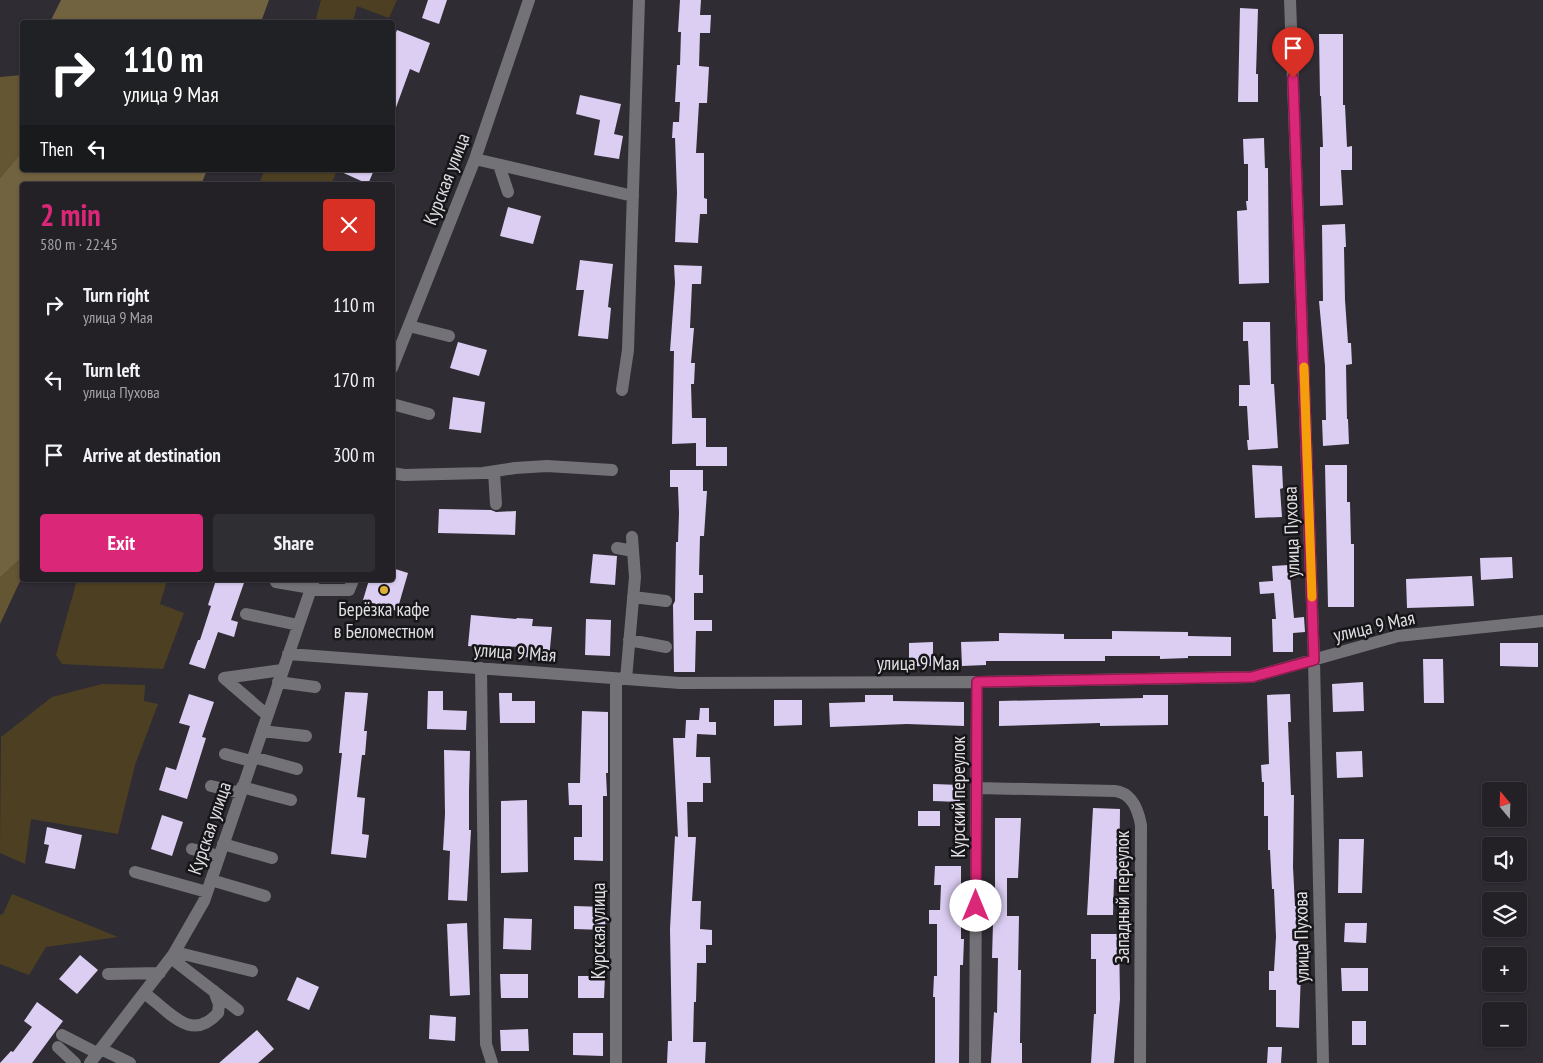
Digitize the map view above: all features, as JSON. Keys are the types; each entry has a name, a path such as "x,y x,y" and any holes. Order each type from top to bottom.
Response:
{"street":[{"name":"Курская улица","path":"395,361 475,159 529,0"},
{"path":"622,390 628,350 639,0"},
{"name":"улица Пухова","path":"1290,0 1314,660 1323,1063"},
{"path":"475,159 633,196"},
{"path":"499,165 508,192"},
{"path":"409,326 449,336"},
{"path":"395,405 429,414"},
{"path":"395,474 432,475 494,472 515,468 547,466 612,470"},
{"path":"494,472 496,504"},
{"name":"Курская улица","path":"616,1063 621,679 629,640 626,622 633,597 635,577 632,537"},
{"path":"617,548 633,551"},
{"path":"276,582 349,590 352,582"},
{"name":"Курская улица","path":"96,1055 173,955 207,892 312,586"},
{"path":"633,597 666,601"},
{"path":"246,614 298,625"},
{"name":"улица 9 Мая","path":"288,654 680,683 977,682 1252,677 1398,636 1543,621"},
{"path":"629,640 666,647"},
{"path":"480,668 486,1044 492,1063"},
{"path":"267,715 224,678 282,670"},
{"path":"278,682 315,688"},
{"name":"Курский переулок","path":"975,1063 977,682"},
{"path":"262,730 306,736"},
{"path":"225,754 297,770"},
{"path":"211,786 291,800"},
{"name":"Западный переулок","path":"977,788 1115,791 1124,794 1133,802 1141,824 1140,1063"},
{"path":"192,848 221,850 272,858"},
{"path":"135,872 207,892"},
{"path":"211,880 265,896"},
{"path":"173,955 252,971"},
{"path":"173,955 238,1010"},
{"path":"108,974 160,973"},
{"path":"144,993 190,1027 202,1027 218,1013 219,1004 214,991"},
{"path":"75,1063 60,1041 96,1055 130,1063"}],"shaded area":[{"path":"61,0 269,0 262,20 51,20"},
{"path":"321,0 397,0 389,18 357,6 354,20 316,20"},
{"path":"20,75 20,154 0,178 0,77"},
{"path":"20,154 20,172 206,172 202,182 20,182 20,559 0,578 0,178"},
{"path":"264,172 336,172 332,182 259,182"},
{"path":"20,559 20,581 0,624 0,578"},
{"path":"76,582 166,582 160,604 184,613 163,669 62,664 56,655"},
{"path":"102,684 145,685 144,701 158,704 135,765 118,834 31,819 25,864 0,853 1,737 52,697"},
{"path":"12,894 118,937 46,947 29,975 0,964 0,915 3,914"}],"building":[{"path":"428,0 447,0 439,24 422,18"},
{"path":"680,0 701,0 700,15 711,15 710,33 700,33 699,66 709,67 707,103 699,103 696,153 704,153 704,198 707,199 707,214 700,214 698,243 675,242 677,193 675,138 672,138 673,122 679,122 680,102 675,102 677,65 680,65 681,32 678,32"},
{"path":"1240,8 1258,9 1256,74 1258,74 1258,102 1238,102"},
{"path":"397,30 430,43 419,73 410,69 395,110 395,35"},
{"path":"1319,34 1343,34 1343,105 1345,105 1347,147 1352,146 1352,170 1341,170 1343,205 1320,206 1320,147 1323,147"},
{"path":"580,95 621,104 614,134 623,136 619,159 594,155 600,120 576,114"},
{"path":"1264,138 1265,168 1268,168 1269,283 1239,284 1237,211 1247,210 1246,201 1248,201 1248,164 1244,164 1243,139"},
{"path":"341,172 373,172 369,182 364,182"},
{"path":"508,207 541,216 533,244 500,236"},
{"path":"1345,224 1345,300 1348,343 1351,343 1352,364 1346,365 1349,444 1323,446 1322,420 1326,420 1325,366 1319,301 1323,301 1322,225"},
{"path":"580,260 613,264 608,307 611,308 608,339 578,336 584,290 576,290"},
{"path":"674,265 702,266 701,284 692,284 690,328 694,328 691,363 695,363 694,384 691,384 692,418 706,418 706,447 727,447 727,466 696,466 696,443 672,444 674,351 670,351 675,283"},
{"path":"1243,322 1270,322 1271,384 1274,384 1278,448 1248,450 1247,406 1239,406 1239,385 1250,385 1248,341 1243,341"},
{"path":"458,342 487,350 479,376 450,368"},
{"path":"453,397 485,402 481,433 449,429"},
{"path":"1252,465 1282,466 1283,488 1280,489 1282,517 1255,518"},
{"path":"1325,465 1347,465 1347,502 1350,502 1351,544 1354,544 1354,607 1328,607"},
{"path":"670,470 703,470 703,491 707,491 704,536 700,536 699,575 703,575 703,593 694,593 694,620 712,620 712,631 696,631 695,672 674,672 673,605 675,601 676,542 678,542 679,513 678,487 670,487"},
{"path":"439,509 491,510 496,512 516,511 515,535 438,533"},
{"path":"593,554 617,556 615,585 590,583"},
{"path":"1512,557 1513,578 1481,580 1480,558"},
{"path":"1289,565 1294,618 1304,617 1305,632 1293,633 1293,652 1273,652 1272,619 1276,619 1274,593 1260,594 1259,582 1273,581 1272,566"},
{"name":"Берёзка кафе в Беломестном","path":"395,569 408,573 397,611 363,600 368,582 395,582"},
{"path":"1472,576 1474,606 1407,608 1406,579"},
{"path":"215,582 244,582 231,620 238,622 234,637 218,632 205,669 189,664 198,640 200,640 211,606 208,605"},
{"path":"471,615 533,619 532,626 552,627 549,659 523,657 524,647 498,646 497,649 468,646"},
{"path":"586,619 611,620 610,656 585,655"},
{"path":"1112,631 1188,632 1188,636 1231,637 1231,656 1188,656 1188,658 1160,659 1160,656 1105,656 1105,661 986,661 986,665 962,666 961,642 999,641 999,633 1064,634 1064,639 1112,639"},
{"path":"933,642 933,666 909,666 909,643"},
{"path":"1500,643 1538,643 1538,667 1500,666"},
{"path":"1423,659 1443,659 1444,703 1424,703"},
{"path":"1363,682 1364,711 1333,712 1332,684"},
{"path":"428,691 443,691 443,710 467,711 466,730 427,729"},
{"path":"345,692 368,693 364,731 367,731 365,755 362,755 357,797 365,798 362,834 369,835 366,858 331,854 342,753 339,753"},
{"path":"499,693 512,693 512,701 535,701 535,723 500,723"},
{"path":"189,694 214,702 202,737 206,738 187,799 159,790 166,767 176,770 190,726 179,723"},
{"path":"1290,694 1291,722 1288,722 1291,795 1294,795 1293,867 1295,906 1299,906 1298,971 1301,971 1299,1028 1276,1027 1276,990 1269,990 1269,971 1274,971 1276,937 1274,889 1272,889 1270,850 1268,850 1268,816 1264,816 1264,782 1262,782 1261,765 1269,764 1267,695"},
{"path":"865,695 893,695 893,701 964,702 964,726 907,724 830,727 829,703 865,702"},
{"path":"1143,695 1168,695 1168,725 1100,726 1100,723 999,726 999,701 1143,698"},
{"path":"774,700 802,700 802,725 774,726"},
{"path":"700,708 709,708 709,722 716,722 716,735 697,734 696,757 710,757 711,783 703,783 703,802 687,802 688,837 696,837 692,901 701,901 700,929 712,930 712,945 706,945 706,963 697,963 696,1002 694,1002 693,1042 706,1042 705,1063 667,1063 668,1041 672,1041 670,929 675,836 678,837 673,738 685,738 686,720 699,720"},
{"path":"582,711 608,712 607,796 603,796 603,861 574,860 574,837 582,837 582,805 569,805 568,783 580,783"},
{"path":"444,750 470,751 469,830 471,830 467,901 448,900 450,851 443,850 445,814"},
{"path":"1362,751 1363,777 1337,778 1336,752"},
{"path":"933,784 961,785 960,802 933,801"},
{"path":"527,800 528,872 501,873 501,801"},
{"path":"1093,808 1120,809 1119,879 1114,879 1113,915 1087,915"},
{"path":"918,811 940,811 940,826 918,826"},
{"path":"162,815 183,822 172,856 151,849"},
{"path":"995,818 1021,818 1018,878 1007,878 1007,916 1019,916 1018,970 1021,970 1020,1043 1022,1043 1022,1063 991,1063 994,1012 997,1013 998,958 992,958 993,923 991,923 991,890 995,890"},
{"path":"47,827 82,835 75,869 45,863 49,845 44,844"},
{"path":"1339,839 1364,839 1362,893 1338,893"},
{"path":"935,866 961,866 961,939 964,939 963,965 960,965 959,1063 935,1063 935,997 933,997 934,976 937,976 937,924 929,924 929,910 940,910 941,885 934,885"},
{"path":"574,906 606,907 605,930 574,929"},
{"path":"504,918 532,919 531,950 503,949"},
{"path":"467,923 470,995 450,996 447,924"},
{"path":"1345,923 1367,923 1366,943 1344,942"},
{"path":"1091,934 1119,934 1120,999 1114,1063 1091,1063 1094,1014 1096,1014 1096,959 1091,959"},
{"path":"80,955 98,970 77,994 59,979"},
{"path":"1341,968 1368,968 1368,991 1342,991"},
{"path":"500,974 528,974 528,998 501,998"},
{"path":"578,976 605,976 604,998 578,998"},
{"path":"297,977 319,987 309,1010 287,1000"},
{"path":"37,1002 63,1021 32,1063 0,1063 11,1051 13,1052 32,1027 24,1021"},
{"path":"430,1015 456,1017 455,1041 429,1039"},
{"path":"1352,1021 1366,1021 1366,1045 1352,1045"},
{"path":"528,1029 529,1051 501,1051 500,1030"},
{"path":"257,1030 274,1049 258,1063 219,1063"},
{"path":"573,1033 603,1033 603,1056 573,1055"},
{"path":"1268,1047 1282,1047 1281,1063 1267,1063"}],"slow traffic":[{"path":"1304,367 1312,597"}],"place":[{"name":"Берёзка кафе в Беломестном","path":"384,590"}],"route":[{"path":"976,906 977,682 1252,677 1314,660 1293,78"}]}
